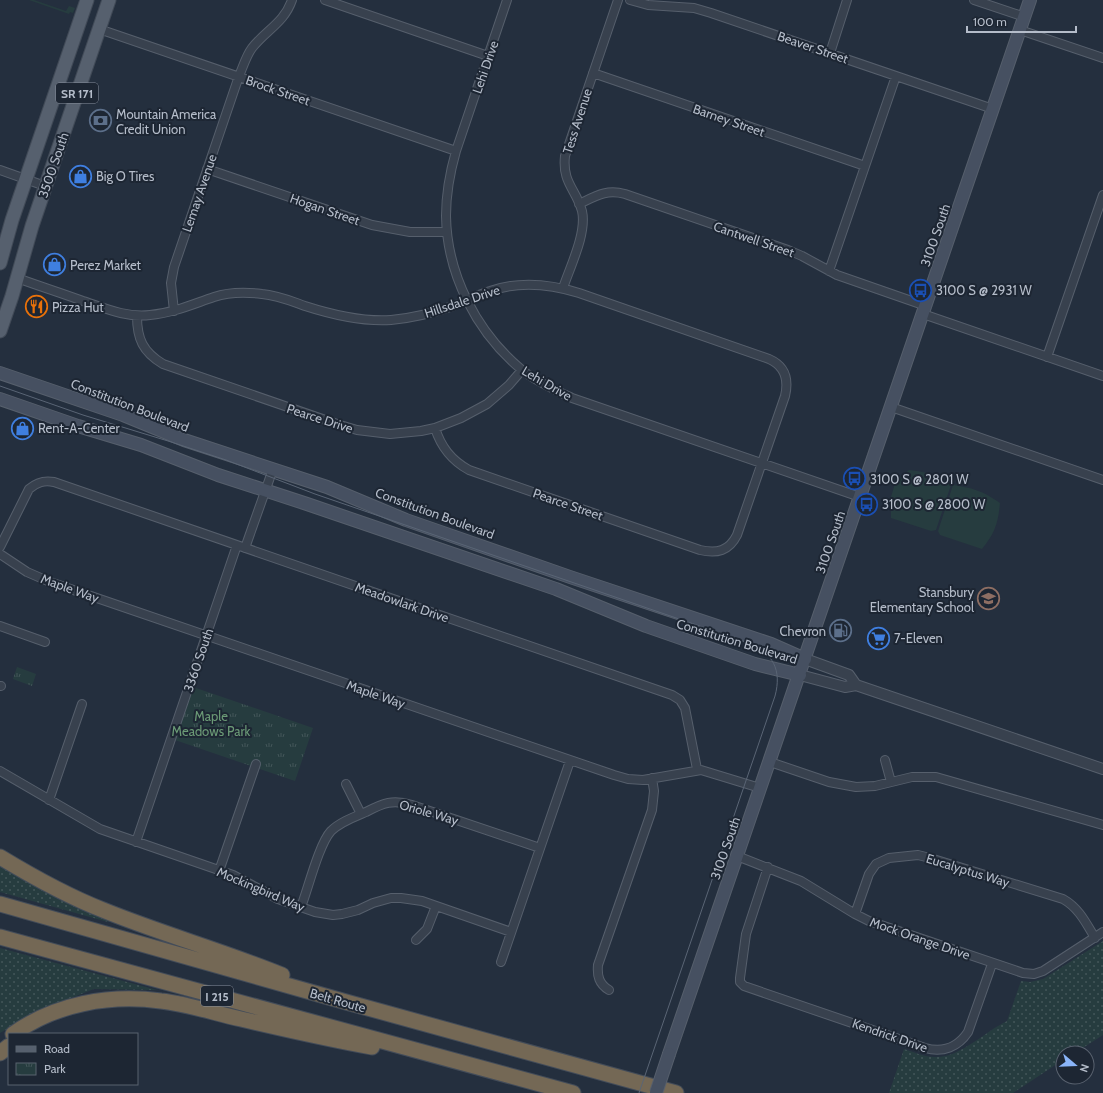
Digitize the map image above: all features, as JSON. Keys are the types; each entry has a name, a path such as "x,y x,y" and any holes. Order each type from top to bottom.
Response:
{"highway":[{"path":"0,857 66,893 102,910 249,962 346,1002"},
{"name":"Belt Route","path":"0,904 346,1002 676,1093"},
{"name":"Belt Route","path":"0,937 573,1093"},
{"path":"27,1033 40,1025 67,1013 102,1004 132,1000"},
{"path":"15,1033 45,1016 72,1006 101,1001 151,1000 171,1002 339,1041 395,1050 434,1054"},
{"path":"0,1044 8,1038"},
{"path":"0,1053 8,1047"}],"main road":[{"name":"3500 South","path":"0,263 12,220 87,0"},
{"name":"3500 South","path":"0,331 45,186 108,0"},
{"name":"3100 South","path":"656,1093 1030,0"},
{"name":"Constitution Boulevard","path":"0,373 123,415 184,440 344,494 406,520 570,577 771,644 805,658"},
{"name":"Constitution Boulevard","path":"0,399 66,422 141,445 218,475 556,589 646,626 755,664 800,675"}],"street":[{"name":"Lemay Avenue","path":"174,311 171,291 172,275 239,76 248,54 258,41 283,18 292,0"},
{"path":"325,0 488,56"},
{"name":"Lehi Drive","path":"507,0 456,150 448,189 446,216 447,232 452,259 467,300 488,335 497,346 522,370 548,386 572,398 860,497"},
{"name":"Tess Avenue","path":"563,288 583,229 582,212 567,181 565,156 618,0"},
{"name":"Beaver Street","path":"630,0 656,7 684,7 703,10 993,109"},
{"path":"830,53 848,0"},
{"path":"974,0 1024,17"},
{"name":"Brock Street","path":"99,29 456,150"},
{"path":"1020,30 1103,58"},
{"name":"Barney Street","path":"593,73 865,166"},
{"path":"829,271 896,76"},
{"name":"Hogan Street","path":"207,169 372,225 410,232 447,232"},
{"path":"0,170 45,186"},
{"name":"Cantwell Street","path":"579,204 606,192 619,192 795,253 844,278 924,310 1103,376"},
{"path":"1047,356 1103,195"},
{"name":"Hillsdale Drive","path":"17,278 106,308 137,316 149,316 174,311 215,297 232,293 249,293 276,296 343,317 387,320 415,317 441,310 490,291 513,286 532,285 563,288 765,357 778,363 784,370 787,389 762,464"},
{"name":"Pearce Drive","path":"137,316 138,335 143,346 157,360 170,367 357,430 390,434 435,428 454,421 487,404 509,385 522,370"},
{"path":"891,408 1103,480"},
{"name":"Pearce Street","path":"435,428 440,442 448,454 469,470 700,550 710,552 720,551 730,545 737,535 762,464"},
{"name":"3360 South","path":"136,842 206,636 241,546 266,491 273,469"},
{"name":"Meadowlark Drive","path":"0,547 29,489 42,482 54,482 672,695 680,700 685,708 697,769"},
{"name":"Maple Way","path":"0,554 42,579 570,761 628,779 643,780 697,769 710,771 760,788"},
{"path":"0,626 45,642"},
{"name":"Constitution Boulevard","path":"805,658 849,675 856,685"},
{"name":"Constitution Boulevard","path":"800,675 845,687 856,685 1103,769"},
{"path":"49,800 82,704"},
{"path":"885,760 891,782"},
{"path":"501,962 570,761"},
{"path":"770,762 839,785 866,787 916,776 928,776 944,779 1103,825"},
{"path":"219,871 256,764"},
{"name":"Mockingbird Way","path":"0,770 100,829 241,878 278,899 301,907 324,914 342,914 354,912 382,900 401,898 422,901 512,932"},
{"path":"609,990 602,985 599,980 597,971 598,965 652,810 654,791 652,778"},
{"path":"346,784 361,814"},
{"name":"Oriole Way","path":"301,907 325,840 336,827 388,802 404,802 540,848"},
{"name":"Eucalyptus Way","path":"855,914 869,874 876,864 889,858 918,855 1063,900 1073,906 1081,914 1095,938"},
{"name":"Mock Orange Drive","path":"737,856 801,881 869,921 992,964 1023,973 1039,973 1047,969 1103,932"},
{"name":"Kendrick Drive","path":"768,867 746,934 740,975 740,982 744,986 910,1043 929,1049 939,1050 956,1045 965,1037 992,964"},
{"path":"416,940 427,929 436,906"}],"green space":[{"path":"29,0 34,0 66,11 69,6 75,8 73,13 70,12 69,14"},
{"path":"909,470 932,474 951,485 936,530 931,531 891,518 891,497 896,480"},
{"path":"953,485 978,491 1000,503 995,528 982,549 940,535 938,531"},
{"path":"17,667 36,674 32,686 13,679"},
{"name":"Maple Meadows Park","path":"193,687 313,728 295,781 175,740"},
{"path":"0,861 109,917 108,922 0,892"},
{"path":"1103,941 1103,1035 1087,1045 1055,1045 1055,1065 1013,1093 889,1093 904,1049 935,1057 944,1056 963,1049 1007,1021 1021,981 1030,982 1043,979"},
{"path":"0,948 157,990 94,989 38,1011 0,1033"}],"tram line":[{"path":"0,386 83,415 226,460 315,494 749,643 770,657 776,670 777,687 775,696 639,1093"}],"place":[{"name":"Mountain America Credit Union","path":"100,121"},
{"name":"Big O Tires","path":"81,176"},
{"name":"Perez Market","path":"54,265"},
{"name":"3100 S @ 2931 W","path":"920,290"},
{"name":"Pizza Hut","path":"37,307"},
{"name":"Rent-A-Center","path":"23,428"},
{"name":"3100 S @ 2801 W","path":"855,479"},
{"name":"3100 S @ 2800 W","path":"867,504"},
{"name":"Stansbury Elementary School","path":"989,599"},
{"name":"Chevron","path":"841,631"},
{"name":"7-Eleven","path":"879,638"}]}
